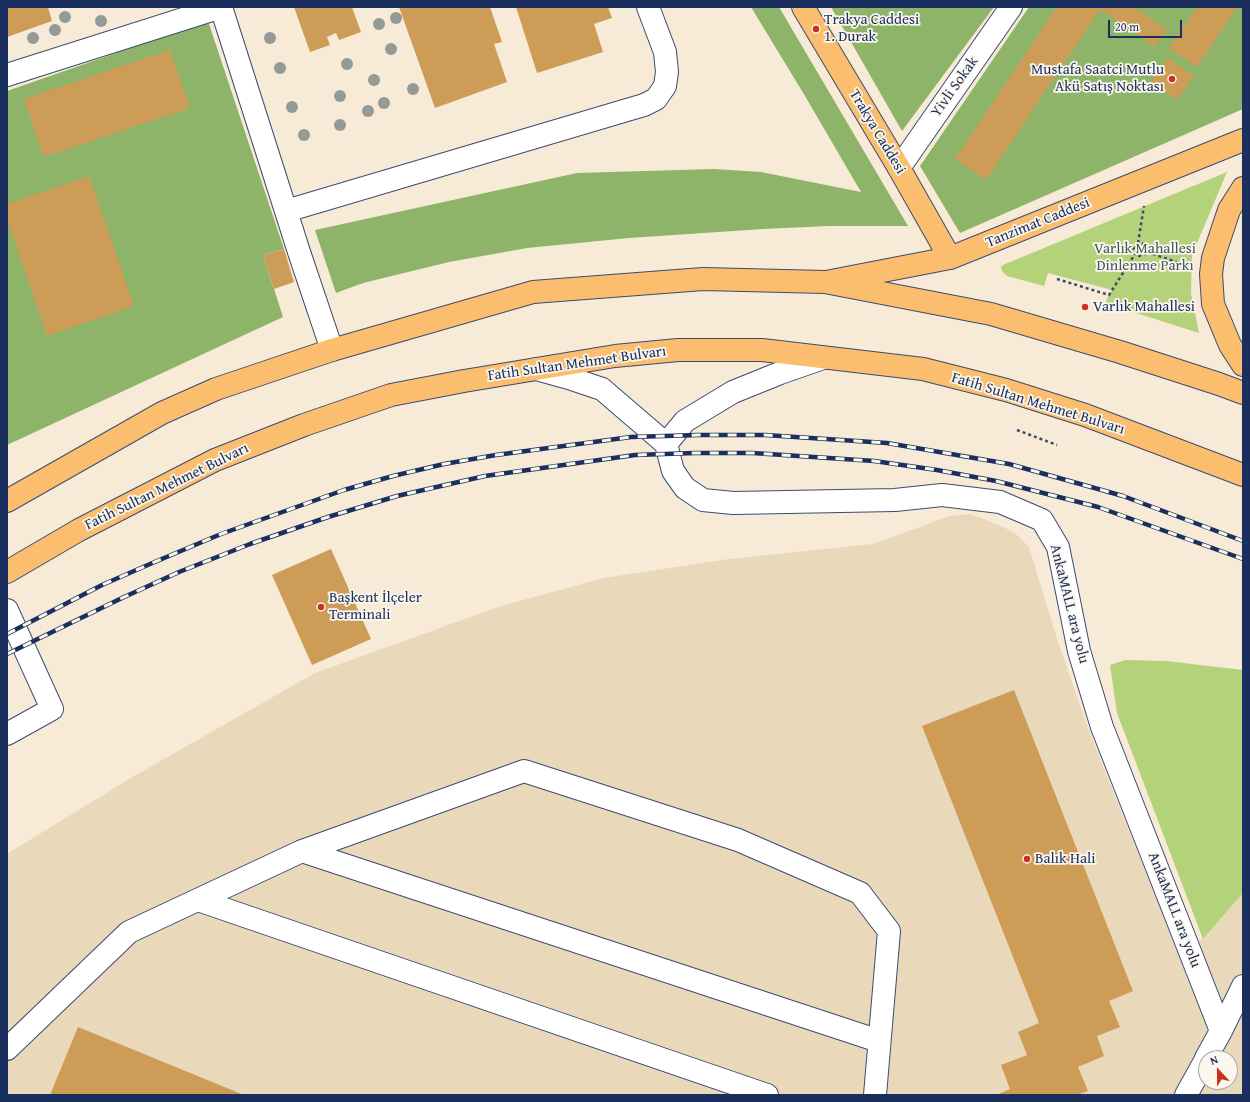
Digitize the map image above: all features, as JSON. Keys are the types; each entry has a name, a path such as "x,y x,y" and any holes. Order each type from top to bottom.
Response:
{"main road":[{"name":"Trakya Caddesi","path":"803,7 899,168 950,258"},
{"name":"Tanzimat Caddesi","path":"825,282 950,258 1243,140"},
{"path":"1243,188 1229,210 1213,258 1211,274 1213,304 1230,345 1243,365"},
{"path":"7,501 162,413 216,389 332,350 533,292 703,279 825,282 991,314 1120,352 1243,393"},
{"name":"Fatih Sultan Mehmet Bulvarı","path":"7,572 78,530 215,460 304,425 391,395 464,381 615,356 678,350 762,350 923,369 1006,390 1085,415 1243,475"}],"street":[{"path":"7,75 221,7 332,350"},
{"path":"286,210 644,105 656,99 665,86 667,72 664,52 648,7"},
{"name":"Yivli Sokak","path":"899,168 1011,7"},
{"path":"536,369 602,389 666,444 685,421 733,392 823,358"},
{"name":"AnkaMALL ara yolu","path":"666,444 673,472 685,488 703,500 733,503 895,500 942,495 1000,502 1042,520 1058,546 1079,651 1102,727 1221,1031"},
{"path":"7,610 52,709 7,734"},
{"path":"7,1049 129,932 302,851 524,771 731,838 860,893 889,931 875,1095"},
{"path":"302,851 879,1040"},
{"path":"198,900 767,1095"},
{"path":"1210,1050 1243,986"},
{"path":"1186,1095 1198,1073"}],"path":[{"path":"1057,279 1110,295 1135,254 1134,248 1138,243 1148,179"},
{"path":"1138,243 1145,244 1147,252"},
{"path":"1147,252 1211,274"},
{"path":"1135,254 1142,256 1147,252"},
{"path":"1017,430 1057,445"}],"shaded area":[{"path":"971,514 1015,533 1029,547 1057,639 1089,731 1177,950 1203,939 1243,893 1243,1095 7,1095 7,854 129,779 315,673 501,606 604,578 729,559 873,544 950,516"}],"green space":[{"path":"751,7 779,7 908,226 828,226 763,229 629,238 527,248 449,262 363,283 336,293 315,230 577,173 714,169 761,172 861,192"},
{"path":"831,7 994,7 902,131"},
{"path":"1029,7 1243,7 1243,109 960,233 920,166"},
{"path":"208,21 284,249 263,255 283,317 7,445 7,91"},
{"name":"Varlık Mahallesi Dinlenme Parkı","path":"1227,172 1192,255 1191,293 1199,333 1105,303 1112,290 1048,273 1044,286 1007,276 1002,271 1001,267 1003,265"},
{"path":"1125,660 1166,661 1243,670 1243,893 1203,939 1117,713 1110,665"}],"building":[{"path":"7,7 48,7 52,21 7,37"},
{"path":"294,7 352,7 361,32 339,40 336,33 327,37 330,45 310,52"},
{"path":"399,7 490,7 502,42 494,44 507,82 435,108"},
{"path":"516,7 608,7 612,18 594,24 603,52 537,73"},
{"path":"1057,7 1134,7 1167,30 1154,47 1100,9 986,180 955,159"},
{"path":"1197,7 1237,7 1197,67 1169,48"},
{"path":"170,50 190,108 44,157 24,99"},
{"name":"Mustafa Saatci Mutlu Akü Satış Noktası","path":"1168,58 1194,76 1177,100 1151,82"},
{"path":"89,176 134,306 47,336 7,219 7,204"},
{"path":"284,249 294,282 274,289 263,255"},
{"name":"Başkent İlçeler Terminali","path":"331,549 371,639 312,665 272,575"},
{"name":"Balık Hali","path":"1014,690 1133,991 1109,1001 1120,1027 1097,1036 1104,1056 1078,1067 1088,1091 1077,1095 996,1095 1010,1089 1001,1065 1027,1055 1018,1032 1039,1023 922,726"},
{"path":"78,1027 244,1095 50,1095"}],"railway":[{"path":"7,634 102,585 150,564 221,534 344,490 393,476 444,464 496,455 631,437 765,435 887,443 1009,464 1123,496 1243,541"},
{"path":"7,654 179,572 250,544 328,517 397,496 485,476 635,455 753,453 874,461 937,470 996,481 1098,507 1243,559"}],"place":[{"name":"Trakya Caddesi 1. Durak","path":"816,29"},
{"name":"Mustafa Saatci Mutlu Akü Satış Noktası","path":"1172,79"},
{"name":"Varlık Mahallesi","path":"1085,307"},
{"name":"Başkent İlçeler Terminali","path":"321,607"},
{"name":"Balık Hali","path":"1027,859"}]}
